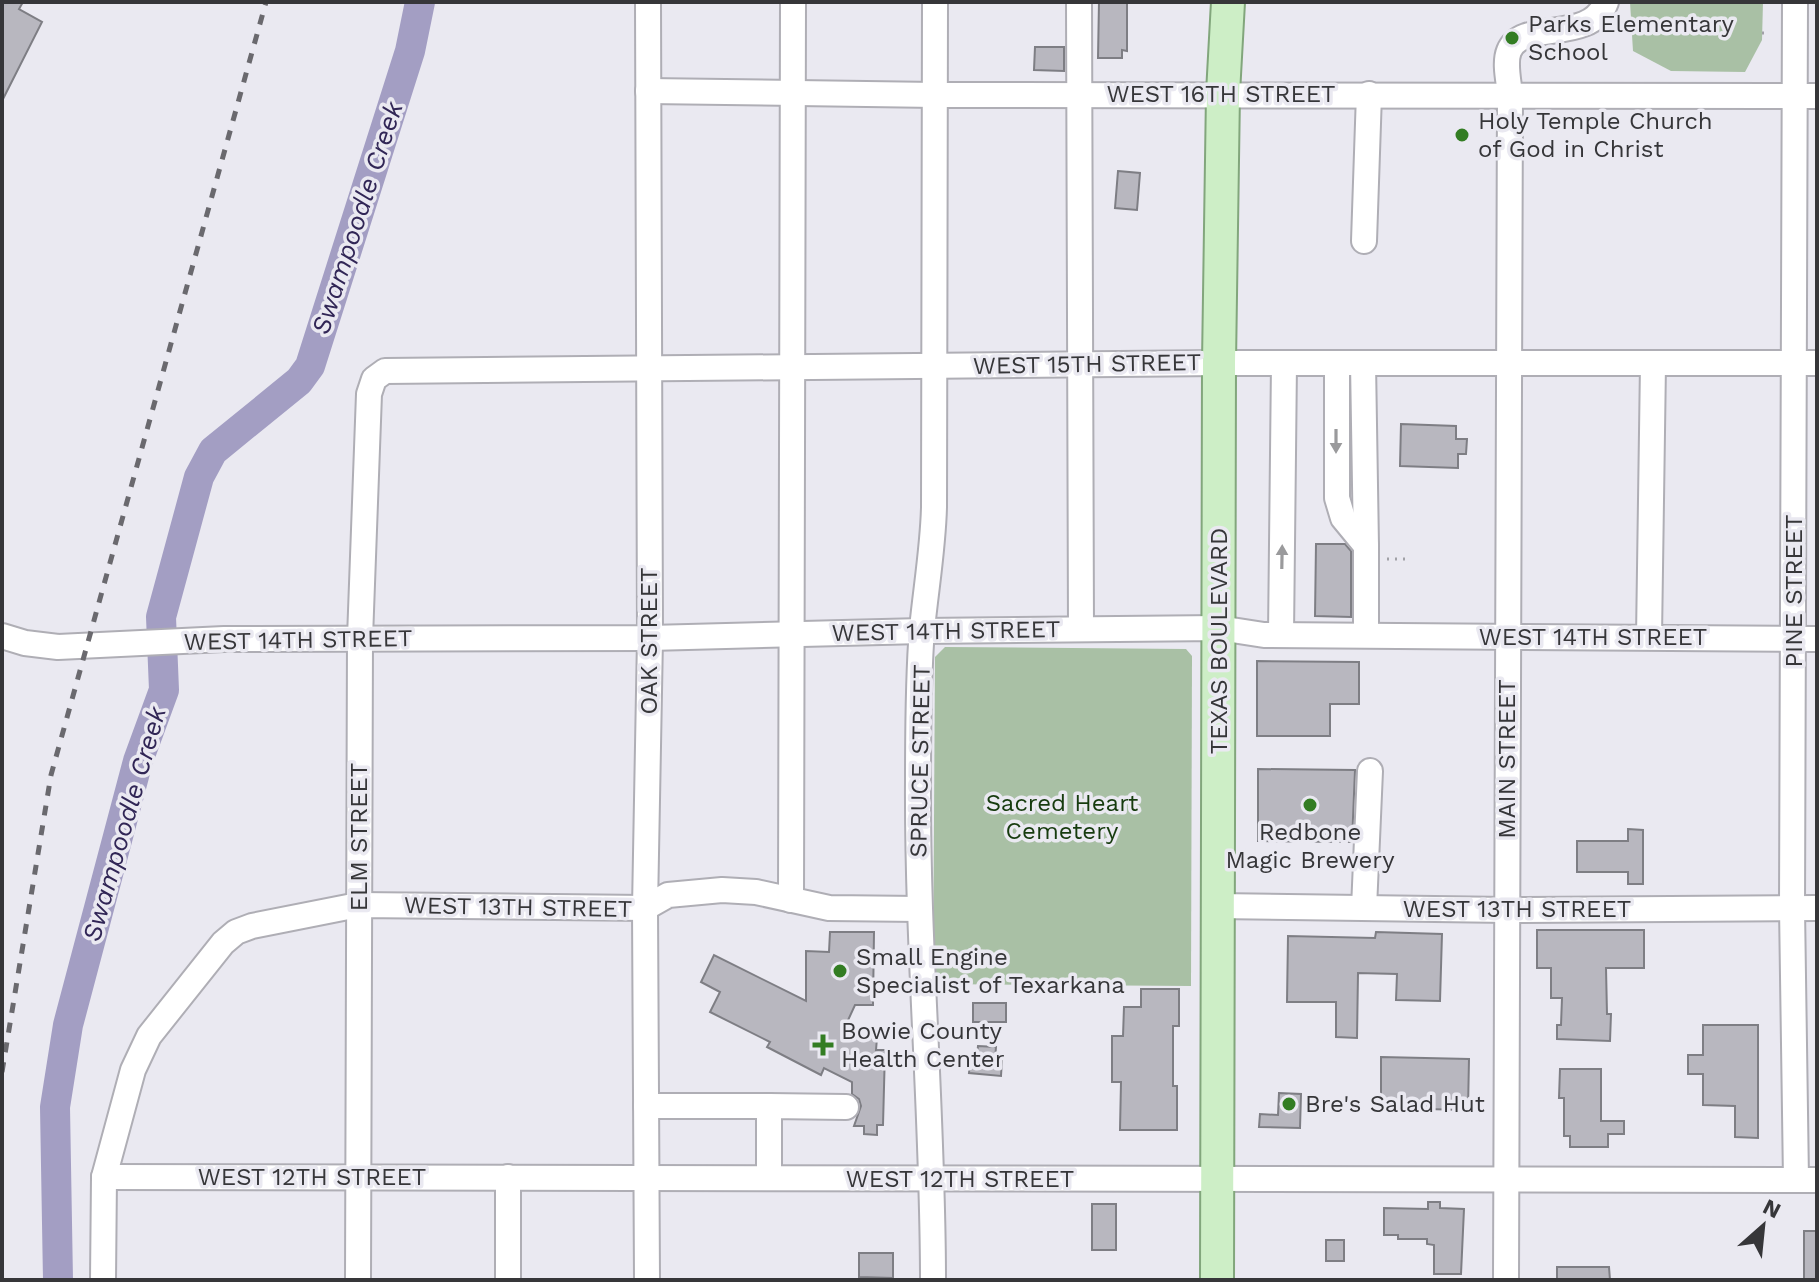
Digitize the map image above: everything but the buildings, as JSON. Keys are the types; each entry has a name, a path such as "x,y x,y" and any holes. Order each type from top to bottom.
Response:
{"main road":[{"name":"TEXAS BOULEVARD","path":"1217,1280 1219,363 1223,93 1228,2"}],"street":[{"name":"OAK STREET","path":"647,1280 645,908 650,638 648,2"},
{"path":"791,900 793,2"},
{"name":"SPRUCE STREET","path":"933,1280 933,1180 919,909 918,780 922,631 934,522 935,2"},
{"path":"1079,2 1081,629"},
{"name":"MAIN STREET","path":"1506,1280 1510,364 1510,95 1507,66 1509,51 1516,41 1526,35 1575,28 1597,15 1606,2"},
{"name":"PINE STREET","path":"1795,2 1805,96 1806,639 1792,908 1806,1180"},
{"name":"WEST 16TH STREET","path":"648,91 936,95 1805,96"},
{"path":"1364,241 1369,94"},
{"name":"WEST 15TH STREET","path":"369,394 374,379 385,371 1219,363 1805,363"},
{"path":"1281,635 1284,363"},
{"path":"1337,363 1337,498 1343,518 1366,546"},
{"path":"1363,363 1366,635"},
{"path":"1649,637 1653,364"},
{"name":"ELM STREET","path":"358,1280 360,638 369,394"},
{"name":"WEST 14TH STREET","path":"2,636 25,643 58,647 360,638 650,638 1219,628 1281,635 1806,639"},
{"path":"1364,908 1370,771"},
{"name":"WEST 13TH STREET","path":"103,1280 104,1177 133,1070 149,1036 223,943 236,932 358,905 645,908 668,895 722,890 756,892 829,908 919,909"},
{"name":"WEST 13TH STREET","path":"1217,906 1508,910 1817,908"},
{"path":"646,1106 846,1107"},
{"path":"769,1106 769,1178"},
{"name":"WEST 12TH STREET","path":"104,1177 1806,1180"},
{"path":"508,1177 508,1280"}],"path":[{"path":"1762,33 1769,33"}],"green space":[{"path":"1630,2 1763,2 1762,40 1745,72 1671,71 1633,51"},
{"name":"Sacred Heart Cemetery","path":"945,647 1186,649 1192,656 1191,986 933,984 935,657"}],"waterway":[{"name":"Swampoodle Creek","path":"58,1280 55,1107 68,1025 138,761 164,690 161,617 199,477 213,451 299,381 310,366 410,51 420,2"}],"railway":[{"path":"2,1072 51,775 266,2"}],"place":[{"name":"Parks Elementary School","path":"1512,38"},
{"name":"Holy Temple Church of God in Christ","path":"1462,135"},
{"name":"Redbone Magic Brewery","path":"1310,805"},
{"name":"Small Engine Specialist of Texarkana","path":"840,971"},
{"name":"Bowie County Health Center","path":"823,1045"},
{"name":"Bre's Salad Hut","path":"1289,1104"}]}
